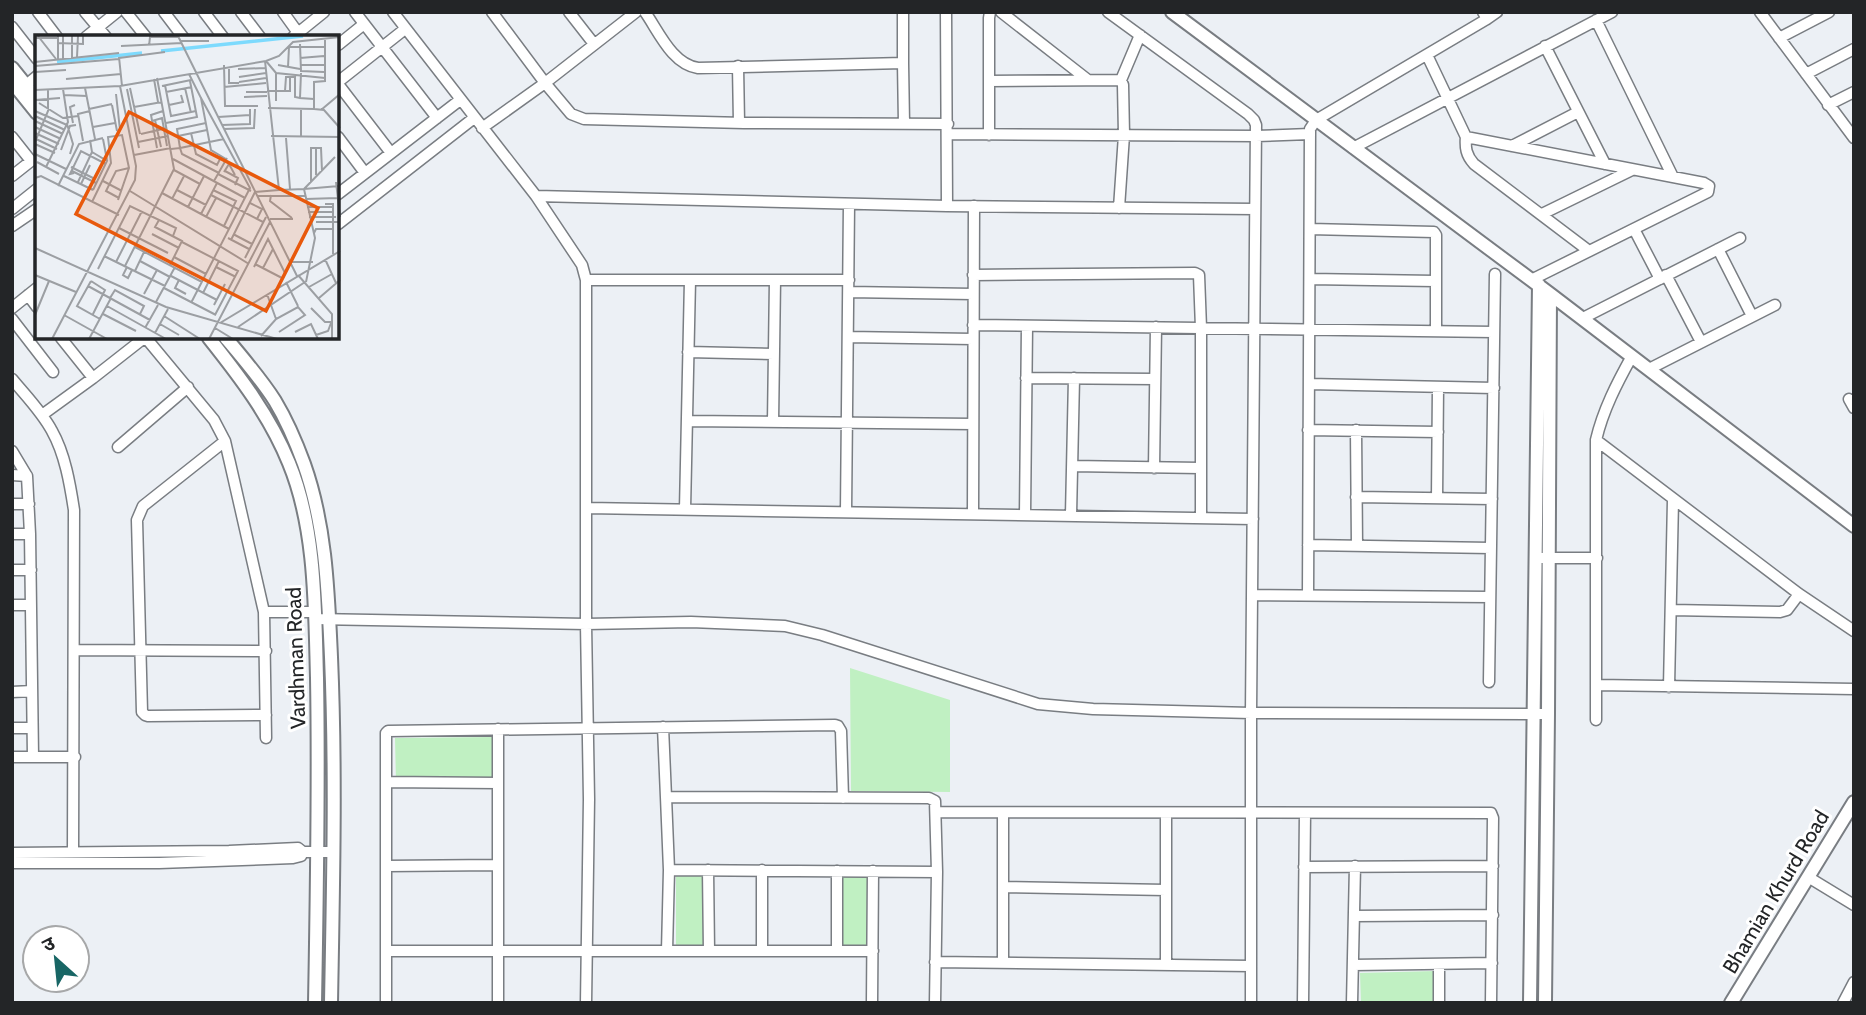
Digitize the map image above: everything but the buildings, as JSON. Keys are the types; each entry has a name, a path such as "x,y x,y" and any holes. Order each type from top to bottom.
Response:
{"street":[{"path":"38,12 55,35"},
{"path":"85,12 104,35"},
{"path":"88,35 117,12"},
{"path":"126,12 144,35"},
{"path":"164,12 181,35"},
{"path":"204,12 221,35"},
{"path":"241,12 258,35"},
{"path":"283,12 297,35 324,12"},
{"path":"355,12 437,118"},
{"path":"393,12 536,196 582,265 586,280 589,799 586,1003"},
{"path":"492,12 545,83 571,114 579,118 904,124 989,135 1310,134"},
{"path":"569,12 594,44"},
{"path":"482,128 636,12"},
{"path":"645,12 674,55 683,64 698,68 902,63"},
{"path":"903,12 904,124"},
{"path":"946,12 947,206"},
{"path":"1001,12 1088,80"},
{"path":"1108,12 1254,120 1251,1003"},
{"path":"1172,12 1583,318 1854,526"},
{"path":"1307,595 1312,126 1316,120 1427,55 1485,16 1497,12"},
{"path":"1353,148 1612,12"},
{"path":"1760,12 1854,138"},
{"path":"1803,12 1808,23"},
{"path":"1779,38 1829,12"},
{"path":"989,13 989,135"},
{"path":"1596,20 1673,177"},
{"path":"340,43 364,24"},
{"path":"12,27 35,57"},
{"path":"340,81 405,29"},
{"path":"1119,208 1124,135 1121,80 1140,35"},
{"path":"1545,46 1605,164"},
{"path":"1806,75 1854,49"},
{"path":"1427,55 1466,136 1465,149 1468,157 1589,251"},
{"path":"738,66 739,123"},
{"path":"12,68 35,96"},
{"path":"26,85 35,78"},
{"path":"989,80 1121,80"},
{"path":"12,82 35,111"},
{"path":"340,86 391,153"},
{"path":"1828,105 1854,92"},
{"path":"340,192 460,100"},
{"path":"1512,146 1578,112"},
{"path":"340,222 474,118"},
{"path":"1466,136 1704,183 1710,188 1708,192 1589,251 1535,282"},
{"path":"12,137 34,165 12,176"},
{"path":"340,140 365,173"},
{"path":"1542,214 1632,170"},
{"path":"12,209 35,191"},
{"path":"536,196 947,206 1255,209"},
{"path":"846,512 849,204"},
{"path":"973,514 974,206"},
{"path":"12,226 35,210"},
{"path":"1310,229 1434,232 1436,331"},
{"path":"1634,229 1701,342"},
{"path":"1583,318 1740,238"},
{"path":"1718,249 1752,316"},
{"path":"1489,682 1495,274"},
{"path":"974,275 1199,275 1201,519"},
{"path":"1310,279 1435,281"},
{"path":"586,280 849,280"},
{"path":"685,509 690,280"},
{"path":"773,422 775,280"},
{"path":"1530,1003 1535,282"},
{"path":"12,308 35,290"},
{"path":"849,292 973,293"},
{"path":"1545,1003 1550,294"},
{"path":"28,295 35,304"},
{"path":"1649,369 1775,305"},
{"path":"12,319 53,372"},
{"path":"973,325 1494,332"},
{"path":"1025,515 1027,326"},
{"path":"1154,468 1156,327"},
{"path":"848,337 973,339"},
{"path":"63,340 93,379"},
{"path":"42,415 142,340"},
{"path":"147,340 214,420 225,441 264,612 266,738"},
{"name":"Vardhman Road","path":"211,340 250,390 279,441 298,487 309,538 315,616 318,852 315,1003"},
{"name":"Vardhman Road","path":"228,340 274,399 293,436 319,515 329,620 334,724 331,1003"},
{"path":"688,352 774,354"},
{"path":"1596,720 1596,440 1608,402 1632,356"},
{"path":"1026,378 1155,379"},
{"path":"1071,515 1074,378"},
{"path":"12,379 42,415 57,441 72,493 75,757 73,852"},
{"path":"1309,384 1494,388"},
{"path":"118,447 188,387"},
{"path":"1437,498 1438,387"},
{"path":"687,421 973,424"},
{"path":"1308,430 1438,432"},
{"path":"1356,430 1357,546"},
{"path":"1596,440 1799,594 1854,631"},
{"path":"225,441 139,512 137,520 142,712 145,715 266,715"},
{"path":"12,451 27,476 29,504 33,757"},
{"path":"1072,466 1200,468"},
{"path":"12,475 27,476"},
{"path":"1356,497 1492,499"},
{"path":"1670,687 1673,500"},
{"path":"12,504 29,504"},
{"path":"587,508 1252,519"},
{"path":"12,534 30,534"},
{"path":"1308,545 1491,548"},
{"path":"1535,558 1597,558"},
{"path":"12,570 31,570"},
{"path":"1671,610 1780,612 1787,610 1799,594"},
{"path":"1252,595 1490,597"},
{"path":"12,605 31,605"},
{"path":"264,612 315,616 329,620 586,624 691,622 785,626 822,635 1038,704 1093,709 1548,714"},
{"path":"74,650 266,651"},
{"path":"1596,685 1854,689"},
{"path":"12,692 32,691"},
{"path":"386,1003 388,731 838,726 841,731 843,798"},
{"path":"663,727 669,870 667,951"},
{"path":"12,728 32,728"},
{"path":"498,729 498,1003"},
{"path":"12,757 75,757"},
{"path":"386,782 498,783"},
{"path":"666,797 929,798 935,802 935,1003"},
{"name":"Bhamian Khurd Road","path":"1731,1003 1854,802"},
{"path":"936,812 1491,813 1491,1003"},
{"path":"1003,813 1003,963"},
{"path":"1166,813 1166,965"},
{"path":"1303,1003 1305,813"},
{"path":"12,853 298,848 303,852 334,852"},
{"path":"12,863 159,863 293,858 301,856 303,852"},
{"path":"386,866 498,866"},
{"path":"1352,1003 1355,866"},
{"path":"1304,867 1493,866"},
{"path":"669,870 937,872"},
{"path":"708,870 709,951"},
{"path":"762,870 762,951"},
{"path":"837,871 837,951"},
{"path":"872,1003 873,871"},
{"path":"1808,877 1854,905"},
{"path":"1003,887 1166,890"},
{"path":"1354,916 1493,915"},
{"path":"386,951 873,951"},
{"path":"935,962 1251,966"},
{"path":"1353,965 1492,963"},
{"path":"1439,964 1439,1003"},
{"path":"1843,1003 1854,982"}],"green space":[{"path":"850,668 950,700 950,792 851,791"},
{"path":"495,737 495,782 396,783 395,738"},
{"path":"676,874 704,874 704,947 676,947"},
{"path":"869,875 869,947 841,947 841,876"},
{"path":"1435,971 1436,1003 1361,1003 1360,973"}]}
